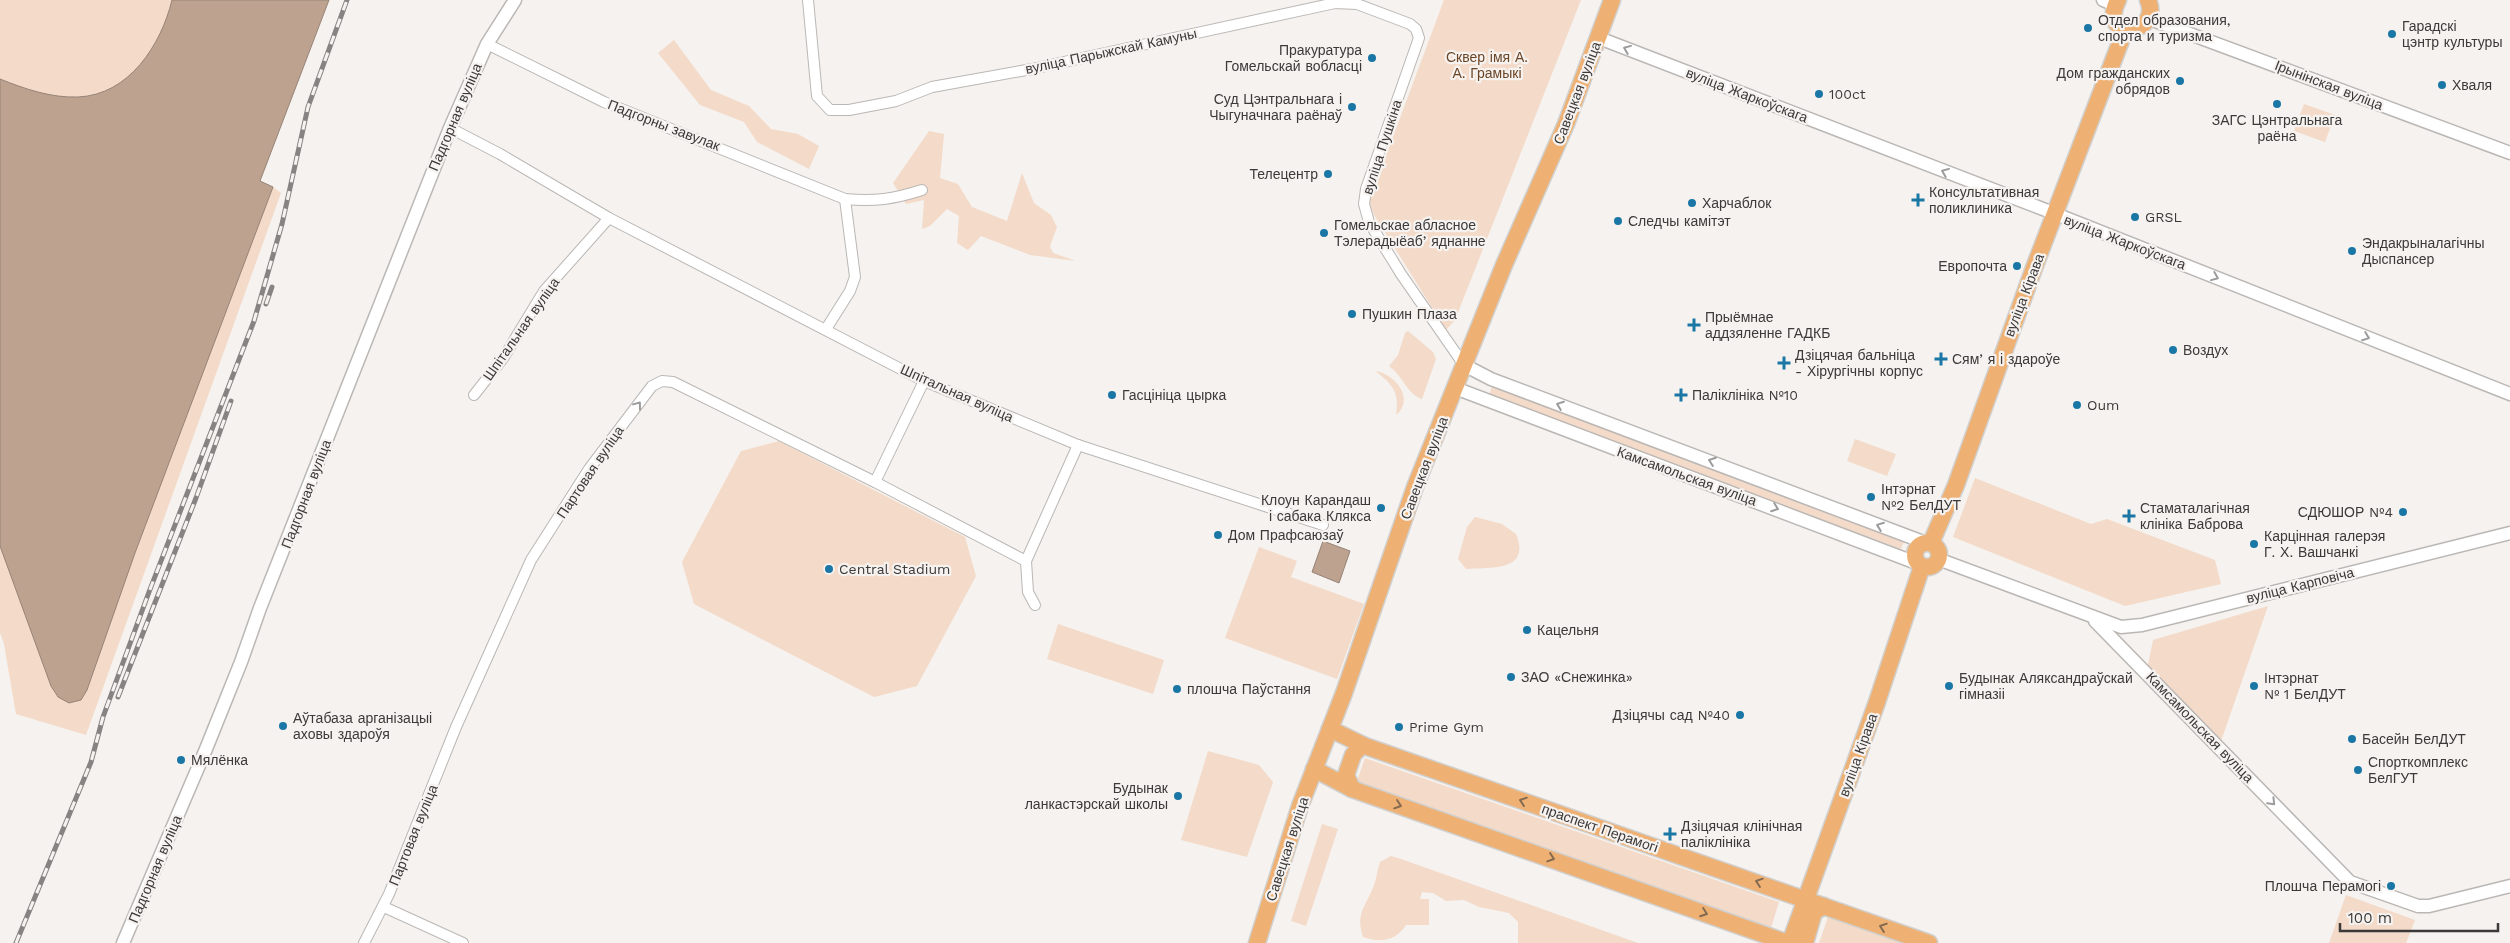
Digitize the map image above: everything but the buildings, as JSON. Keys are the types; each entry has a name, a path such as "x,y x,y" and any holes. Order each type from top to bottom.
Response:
{"main road":[{"name":"Савецкая вуліца","path":"1257,943 1314,769 1330,729 1415,487 1504,265 1566,124 1612,0"},
{"path":"2112,2 2116,22 2125,30 2134,30 2142,26 2147,18 2150,6 2148,0"},
{"name":"вуліца Кірава","path":"1928,543 1956,485 2034,268 2056,215 2125,30"},
{"path":"1928,543 1938,551 1938,559 1930,566 1920,565 1915,552 1919,546 1928,543"},
{"name":"вуліца Кірава","path":"1789,943 1877,702 1920,565"},
{"name":"праспект Перамогі","path":"1330,729 1362,745 1788,892 1928,943"},
{"path":"1352,788 1346,775 1353,755 1362,745"},
{"path":"1314,769 1352,788 1789,943"},
{"path":"1771,936 1781,932 1785,926 1792,899 1788,892"},
{"path":"1805,943 1814,912 1824,906"}],"street":[{"name":"Падгорная вуліца","path":"123,943 241,662 260,608 450,128 487,44 515,0"},
{"name":"вуліца Парыжскай Камуны","path":"808,0 818,96 830,110 849,110 896,101 932,87 1032,69 1335,3 1356,4 1410,24"},
{"name":"Ірынінская вуліца","path":"2147,18 2510,153"},
{"name":"вуліца Пушкіна","path":"1410,24 1416,29 1419,38 1366,189 1364,204 1369,222 1383,246 1464,365"},
{"name":"вуліца Жаркоўскага","path":"1599,38 2510,394"},
{"name":"Падгорны завулак","path":"487,44 604,102 845,199 870,202 922,190"},
{"name":"Шпітальная вуліца","path":"450,128 500,154 609,218 924,381 1078,445 1323,524"},
{"path":"826,329 850,291 855,277 845,199"},
{"name":"Шпітальная вуліца","path":"474,395 504,357 544,291 609,218"},
{"name":"вуліца Пушкіна","path":"1449,343 1456,364 1455,388"},
{"name":"Камсамольская вуліца","path":"1464,365 1491,378 1928,543"},
{"path":"1484,399 1491,378"},
{"name":"Партовая вуліца","path":"364,943 384,906 456,727 531,560 589,469 652,386 662,381 673,382 874,482 1026,561"},
{"path":"874,482 924,381"},
{"name":"Камсамольская вуліца","path":"1455,388 1920,565"},
{"path":"1035,605 1028,592 1026,561 1078,445"},
{"path":"1728,491 1735,470"},
{"name":"вуліца Карповіча","path":"2091,617 2121,627 2142,625 2510,533"},
{"name":"Камсамольская вуліца","path":"1938,559 2091,617 2350,882 2418,906 2429,906 2510,886"},
{"path":"2121,627 2117,632 2121,646"},
{"path":"384,906 463,943"}],"green space":[{"path":"0,0 172,0 160,34 140,65 113,87 96,94 68,97 38,92 0,79"},
{"name":"Сквер імя А. А. Грамыкі","path":"1444,0 1581,0 1455,320 1446,330 1374,215 1369,201"},
{"path":"674,40 711,90 749,106 771,129 798,134 819,146 809,169 757,142 744,122 700,105 658,53"},
{"path":"2304,104 2335,115 2325,142 2294,131"},
{"path":"929,131 944,134 940,178 958,184 972,207 1007,221 1022,173 1034,203 1051,215 1057,227 1050,246 1053,253 1076,261 1030,255 981,236 968,250 957,243 959,216 947,209 930,226 922,229 924,200 906,204 893,183"},
{"path":"273,187 281,193 86,735 16,714 4,644 0,633 0,546 54,692 58,697 69,703 81,700 87,690 135,553"},
{"path":"1408,331 1433,352 1436,359 1422,399 1412,393 1389,366 1398,355 1405,333"},
{"path":"1375,371 1389,376 1400,388 1404,402 1402,409 1396,415 1396,395 1390,384"},
{"path":"1492,386 1905,539 1901,549 1489,396"},
{"path":"1855,439 1896,454 1887,476 1847,461"},
{"name":"Central Stadium","path":"779,441 965,537 976,576 917,686 874,697 694,604 682,562 741,451"},
{"path":"1975,478 2091,524 2107,519 2215,560 2221,584 2125,606 1953,537"},
{"path":"1475,517 1502,524 1516,534 1519,547 1518,556 1513,562 1496,567 1466,569 1458,559 1467,527"},
{"path":"1259,547 1297,561 1291,577 1364,604 1337,679 1225,638"},
{"path":"2268,606 2221,741 2148,665 2153,640"},
{"path":"1058,624 1164,660 1153,694 1047,659"},
{"path":"1208,751 1259,765 1273,782 1247,857 1181,840"},
{"path":"1365,758 1779,902 1770,931 1356,784"},
{"path":"1322,824 1338,829 1306,926 1291,921"},
{"path":"1391,856 1638,943 1518,943 1518,922 1509,913 1479,907 1464,900 1446,901 1433,893 1422,892 1420,899 1429,899 1429,925 1406,925 1397,934 1387,939 1375,940 1363,937 1360,921 1362,910 1374,885 1380,862"},
{"path":"2346,895 2415,920 2406,943 2329,943"},
{"path":"1828,917 1902,943 1819,943"}],"shaded area":[{"path":"172,0 329,0 260,181 273,187 135,553 87,690 81,700 69,703 58,697 51,686 0,546 0,79 38,92 68,97 96,94 113,87 140,65 151,50 160,34"},
{"path":"1323,541 1350,551 1339,583 1312,572"}],"railway":[{"path":"16,943 91,762 103,717 149,592 254,321 282,224 308,107 347,0"},
{"path":"266,304 272,287"},
{"path":"118,697 196,498 231,401"}],"place":[{"name":"Отдел образования, спорта и туризма","path":"2088,28"},
{"name":"Гарадскі цэнтр культуры","path":"2392,34"},
{"name":"Пракуратура Гомельскай вобласці","path":"1372,58"},
{"name":"Дом гражданских обрядов","path":"2180,81"},
{"name":"Хваля","path":"2442,85"},
{"name":"100ct","path":"1819,94"},
{"name":"ЗАГС Цэнтральнага раёна","path":"2277,104"},
{"name":"Суд Цэнтральнага і Чыгуначнага раёнаў","path":"1352,107"},
{"name":"Телецентр","path":"1328,174"},
{"name":"Консультативная поликлиника","path":"1918,200"},
{"name":"Харчаблок","path":"1692,203"},
{"name":"GRSL","path":"2135,217"},
{"name":"Следчы камітэт","path":"1618,221"},
{"name":"Гомельскае абласное Тэлерадыёабʼяднанне","path":"1324,233"},
{"name":"Эндакрыналагічны Дыспансер","path":"2352,251"},
{"name":"Европочта","path":"2017,266"},
{"name":"Пушкин Плаза","path":"1352,314"},
{"name":"Прыёмнае аддзяленне ГАДКБ","path":"1694,325"},
{"name":"Воздух","path":"2173,350"},
{"name":"Сямʼя і здароўе","path":"1941,359"},
{"name":"Дзіцячая бальніца - Хірургічны корпус","path":"1784,363"},
{"name":"Гасцініца цырка","path":"1112,395"},
{"name":"Паліклініка №10","path":"1681,395"},
{"name":"Oum","path":"2077,405"},
{"name":"Інтэрнат №2 БелДУТ","path":"1871,497"},
{"name":"Клоун Карандаш і сабака Клякса","path":"1381,508"},
{"name":"СДЮШОР №4","path":"2403,512"},
{"name":"Стаматалагічная клініка Баброва","path":"2129,516"},
{"name":"Дом Прафсаюзаў","path":"1218,535"},
{"name":"Карцінная галерэя Г. Х. Вашчанкі","path":"2254,544"},
{"name":"Central Stadium","path":"829,569"},
{"name":"Кацельня","path":"1527,630"},
{"name":"ЗАО «Снежинка»","path":"1511,677"},
{"name":"Будынак Аляксандраўскай гімназіі","path":"1949,686"},
{"name":"Інтэрнат № 1 БелДУТ","path":"2254,686"},
{"name":"плошча Паўстання","path":"1177,689"},
{"name":"Дзіцячы сад №40","path":"1740,715"},
{"name":"Аўтабаза арганізацыі аховы здароўя","path":"283,726"},
{"name":"Prime Gym","path":"1399,727"},
{"name":"Басейн БелДУТ","path":"2352,739"},
{"name":"Мялёнка","path":"181,760"},
{"name":"Спорткомплекс БелГУТ","path":"2358,770"},
{"name":"Будынак ланкастэрскай школы","path":"1178,796"},
{"name":"Дзіцячая клінічная паліклініка","path":"1670,834"},
{"name":"Плошча Перамогі","path":"2391,886"}]}
